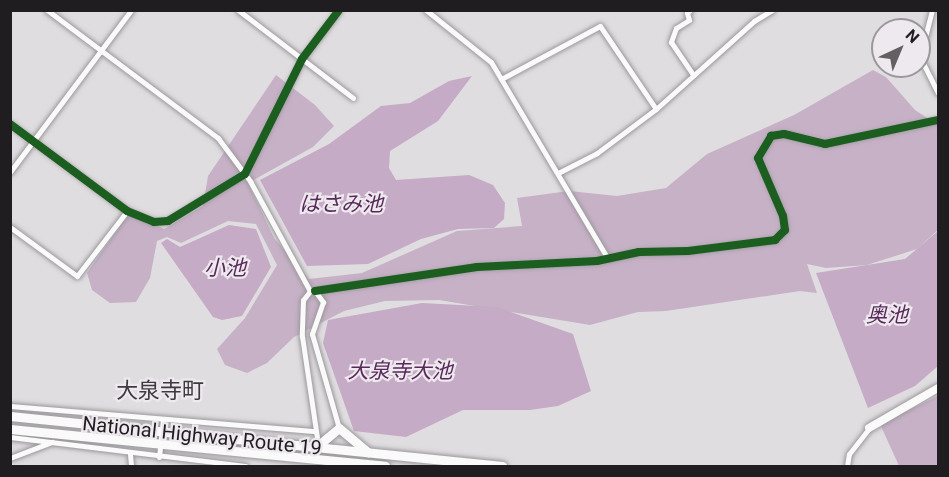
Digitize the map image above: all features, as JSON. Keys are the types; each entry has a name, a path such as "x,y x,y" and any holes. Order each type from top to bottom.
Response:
{"highway":[{"name":"National Highway Route 19","path":"10,416 501,466"},
{"path":"315,447 339,428 351,442 370,453"},
{"name":"National Highway Route 19","path":"10,429 366,466 385,466"},
{"path":"315,460 326,466"}],"street":[{"path":"47,10 218,138 245,174 312,291 323,302 312,334 339,428"},
{"path":"10,172 131,10"},
{"path":"238,10 353,98"},
{"path":"10,124 127,211 154,222 168,220 245,174 302,59 339,10"},
{"path":"426,10 482,51 503,78 606,256"},
{"path":"690,10 687,13 689,20 676,28 671,42 693,75"},
{"path":"558,173 597,153 656,109 754,21 772,10"},
{"path":"932,10 920,57 939,93"},
{"path":"503,78 600,26 656,109"},
{"path":"10,406 316,434 302,336 303,300 312,291 405,275 597,261 606,256 688,251 775,240 785,230 783,216 758,158 771,136 784,134 825,144 939,120"},
{"path":"10,227 77,276 127,211"},
{"path":"847,466 857,439 869,428 938,388"},
{"path":"159,458 163,419"},
{"path":"10,437 159,458 244,466"},
{"path":"10,458 52,442"},
{"path":"130,454 131,466"}],"shaded area":[{"path":"871,71 871,78 887,78 915,110 938,125 938,230 917,249 867,265 826,268 807,264 817,293 800,291 666,311 638,312 590,325 439,300 385,301 344,311 294,337 267,363 247,373 225,365 217,349 245,318 277,265 256,224 228,221 181,243 167,237 157,241 150,278 136,302 110,303 92,290 87,273 129,213 164,229 203,206 208,176 276,75 315,105 334,126 313,147 248,183 274,238 309,279 362,273 457,231 522,226 517,198 569,191 617,196 666,188 707,154 794,115"},
{"path":"938,396 938,466 899,466 880,424"}],"water":[{"name":"はさみ池","path":"472,76 438,121 390,151 389,168 396,180 469,175 493,185 505,203 504,219 494,228 458,229 421,239 368,264 307,266 260,180 329,144 381,106 410,103 449,81"},
{"name":"小池","path":"229,225 256,229 271,267 242,316 222,320 213,317 161,243 167,239 180,247"},
{"name":"奥池","path":"938,231 938,366 915,386 868,408 816,273 905,259"},
{"name":"大泉寺大池","path":"422,303 497,307 573,334 591,391 558,406 530,410 463,410 406,437 354,431 323,343 328,320"}],"tunnel":[{"path":"317,437 320,466"}],"cycle path":[{"path":"10,124 127,211 154,222 168,221 245,174 302,59 339,10"},
{"path":"315,291 477,267 597,261 639,252 688,251 775,240 785,230 783,216 758,158 771,136 784,134 825,144 938,120"}],"district":[{"name":"大泉寺町","path":"160,391"}]}
